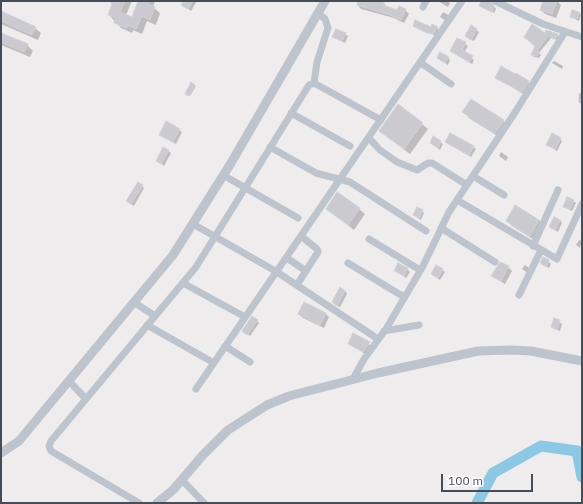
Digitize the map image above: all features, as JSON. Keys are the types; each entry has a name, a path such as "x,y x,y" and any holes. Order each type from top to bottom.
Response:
{"street":[{"path":"1,453 19,442 173,256 194,224 325,1"},
{"path":"196,389 421,63 462,1"},
{"path":"495,1 543,24 582,37"},
{"path":"314,83 317,62 328,28 325,19 318,13"},
{"path":"354,379 364,360 384,331 420,270 457,200 565,32"},
{"path":"421,63 452,84"},
{"path":"139,503 50,449 50,441 183,283 216,237 309,85 314,83"},
{"path":"314,83 381,120"},
{"path":"291,113 350,146"},
{"path":"369,138 380,150 398,162 417,170 428,163 432,163 467,185"},
{"path":"270,147 316,173 350,182 426,231"},
{"path":"223,175 298,218"},
{"path":"473,176 504,195"},
{"path":"533,246 558,190"},
{"path":"457,200 533,246 556,258 558,258 582,204"},
{"path":"194,224 277,272 378,339"},
{"path":"441,228 495,262"},
{"path":"297,285 318,250 301,236"},
{"path":"369,239 420,270"},
{"path":"519,295 541,250"},
{"path":"287,258 306,271"},
{"path":"348,263 404,297"},
{"path":"183,283 245,317"},
{"path":"135,302 155,316"},
{"path":"148,325 214,363"},
{"path":"384,331 419,325"},
{"path":"225,346 250,362"},
{"path":"157,503 182,480 202,456 228,430 267,405 289,396 434,360 496,350 531,351 582,361"},
{"path":"70,382 86,399"},
{"path":"182,480 204,503"}],"building":[{"path":"113,1 125,1 120,12 132,17 138,1 148,1 147,4 155,7 150,20 142,16 136,29 127,25 127,28 114,23 116,18 108,15"},
{"path":"183,1 193,1 188,9 181,5"},
{"path":"358,1 381,1 384,2 383,5 397,10 399,6 406,9 401,20 357,5"},
{"path":"481,1 490,1 494,6 492,12 479,6"},
{"path":"543,1 557,1 552,14 540,10"},
{"path":"572,10 579,12 577,19 570,17"},
{"path":"1,11 36,27 32,35 1,21"},
{"path":"415,20 431,27 432,24 438,27 433,34 427,33 413,26"},
{"path":"532,24 545,33 546,30 558,34 555,39 548,36 537,51 539,52 537,56 531,55 535,46 524,37"},
{"path":"471,25 477,29 471,40 465,36"},
{"path":"336,29 346,33 342,41 332,37"},
{"path":"1,33 28,44 24,52 1,42"},
{"path":"457,38 466,42 462,50 473,56 469,62 450,51"},
{"path":"440,52 449,57 445,63 437,58"},
{"path":"501,66 529,81 522,92 495,78"},
{"path":"191,82 195,85 189,96 185,94"},
{"path":"471,99 504,120 495,133 462,112"},
{"path":"398,104 423,123 404,149 379,131"},
{"path":"166,121 180,129 173,142 159,135"},
{"path":"450,133 474,146 469,155 445,142"},
{"path":"552,133 561,138 555,149 546,145"},
{"path":"433,136 441,141 438,148 430,143"},
{"path":"163,147 169,150 161,164 156,161"},
{"path":"138,182 143,185 131,204 126,201"},
{"path":"337,192 360,208 348,225 326,209"},
{"path":"567,197 574,200 570,209 563,207"},
{"path":"515,205 539,220 530,236 506,221"},
{"path":"417,207 423,210 419,218 413,215"},
{"path":"554,217 560,220 555,230 549,227"},
{"path":"543,257 549,260 546,267 540,263"},
{"path":"500,262 509,266 501,281 491,276"},
{"path":"398,263 408,268 404,276 394,271"},
{"path":"436,265 443,269 438,278 431,274"},
{"path":"340,287 345,291 337,306 332,302"},
{"path":"304,302 326,313 320,325 298,314"},
{"path":"252,316 258,320 247,335 242,331"},
{"path":"554,318 560,320 557,330 551,327"},
{"path":"353,333 370,342 363,352 348,344"}],"waterway":[{"path":"477,503 493,473 541,446 577,451 582,477"}]}
